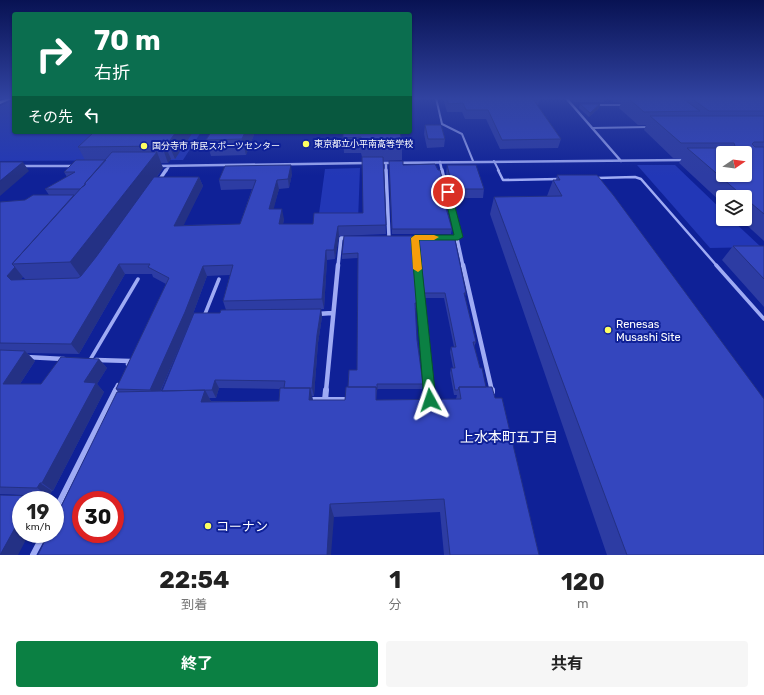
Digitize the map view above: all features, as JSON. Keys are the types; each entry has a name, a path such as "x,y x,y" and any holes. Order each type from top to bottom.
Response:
{"street":[{"path":"588,124 622,161"},
{"path":"155,166 473,161 692,160"},
{"path":"440,162 494,399"},
{"path":"386,163 389,238"},
{"path":"19,166 81,166"},
{"path":"156,184 169,166"},
{"path":"451,237 458,237"},
{"path":"325,400 332,314 341,238 355,238"},
{"path":"382,238 396,238"},
{"path":"402,238 430,238"},
{"path":"415,238 430,400"},
{"path":"203,314 213,314"},
{"path":"308,314 332,314"},
{"path":"22,357 67,359"},
{"path":"82,359 130,361 127,367"},
{"path":"63,491 121,380"},
{"path":"302,400 355,400"},
{"path":"422,400 438,400"},
{"path":"108,405 116,405"},
{"path":"33,555 39,543"}],"lane":[{"path":"442,124 462,134 473,161"},
{"path":"592,128 654,127"},
{"path":"494,161 503,180 566,179"},
{"path":"590,178 635,177 641,179 764,319"},
{"path":"90,360 138,279"},
{"path":"203,314 219,279"}],"shaded area":[{"path":"0,124 12,124 12,134 200,134 183,160 0,161"},
{"path":"637,165 675,165 716,204 716,226 738,226 761,247 710,248"},
{"path":"360,168 358,221 318,221 325,169"}],"building":[{"path":"494,124 550,124 561,139 502,140"},
{"path":"659,124 764,124 764,142 754,142 752,144 755,147 764,147 764,214 752,204 752,190 736,190 727,182 752,182 752,146 735,146 734,143 681,143"},
{"path":"425,125 441,125 445,139 428,139"},
{"path":"92,134 175,134 168,143 164,143 162,146 78,147"},
{"path":"210,134 244,134 242,139 206,140"},
{"path":"343,134 400,134 402,144 362,145 361,137 343,138"},
{"path":"687,148 716,148 716,173"},
{"path":"112,152 157,152 70,262 12,264 85,185 85,183"},
{"path":"362,157 383,157 386,225 338,226 334,250 326,250 322,299 223,301 233,265 203,266 185,312 150,390 116,389 169,278 148,267 150,264 119,264 71,344 0,343 0,202 25,200 33,195 74,195 12,264 15,267 7,276 11,280 78,278 96,257 154,177 199,177 174,226 240,224 256,180 219,180 225,166 291,165 288,179 277,180 269,209 282,209 279,224 313,224 314,213 363,213"},
{"path":"76,160 106,160 80,189 45,189 75,172 64,172"},
{"path":"389,161 403,161 403,165 435,164 438,170 440,170 446,194 442,194 452,229 392,229"},
{"path":"0,162 23,162 0,181"},
{"path":"447,165 476,165 484,189 453,189"},
{"name":"Renesas Musashi Site","path":"557,175 597,175 764,399 764,555 627,555 494,197 562,196 553,180 560,180"},
{"path":"454,235 466,293 464,293 476,342 473,342 480,368 482,368 486,387 459,387 458,390 455,390 451,368 455,368 451,347 456,347 445,293 424,293 419,236"},
{"path":"344,236 412,236 417,303 415,303 417,340 423,384 377,384 377,390 376,387 348,387 349,370 357,370 358,253 342,254"},
{"path":"733,246 764,246 764,279"},
{"path":"321,309 312,388 284,388 285,381 215,380 212,390 162,391 194,313 220,313 221,310"},
{"path":"0,350 25,351 3,384 41,384 61,357 99,359 84,382 96,383 42,483 40,483 37,488 0,487"},
{"path":"346,387 376,387 376,400 461,399 459,387 492,387 495,398 502,398 539,555 450,555 444,499 330,504 327,555 38,555 44,543 64,543 64,501 117,392 205,390 201,402 279,401 280,388 310,388 309,400 345,400"},
{"path":"0,495 12,495 12,533 0,555"}],"slow traffic":[{"path":"418,269 415,238 434,237"}],"place":[{"name":"東京都立小平南高等学校","path":"306,144"},
{"name":"国分寺市 市民スポーツセンター","path":"144,146"},
{"name":"Renesas Musashi Site","path":"608,330"},
{"name":"コーナン","path":"208,526"}],"district":[{"name":"上水本町五丁目","path":"509,437"}],"route":[{"path":"430,400 415,238 458,237 448,192"}]}
